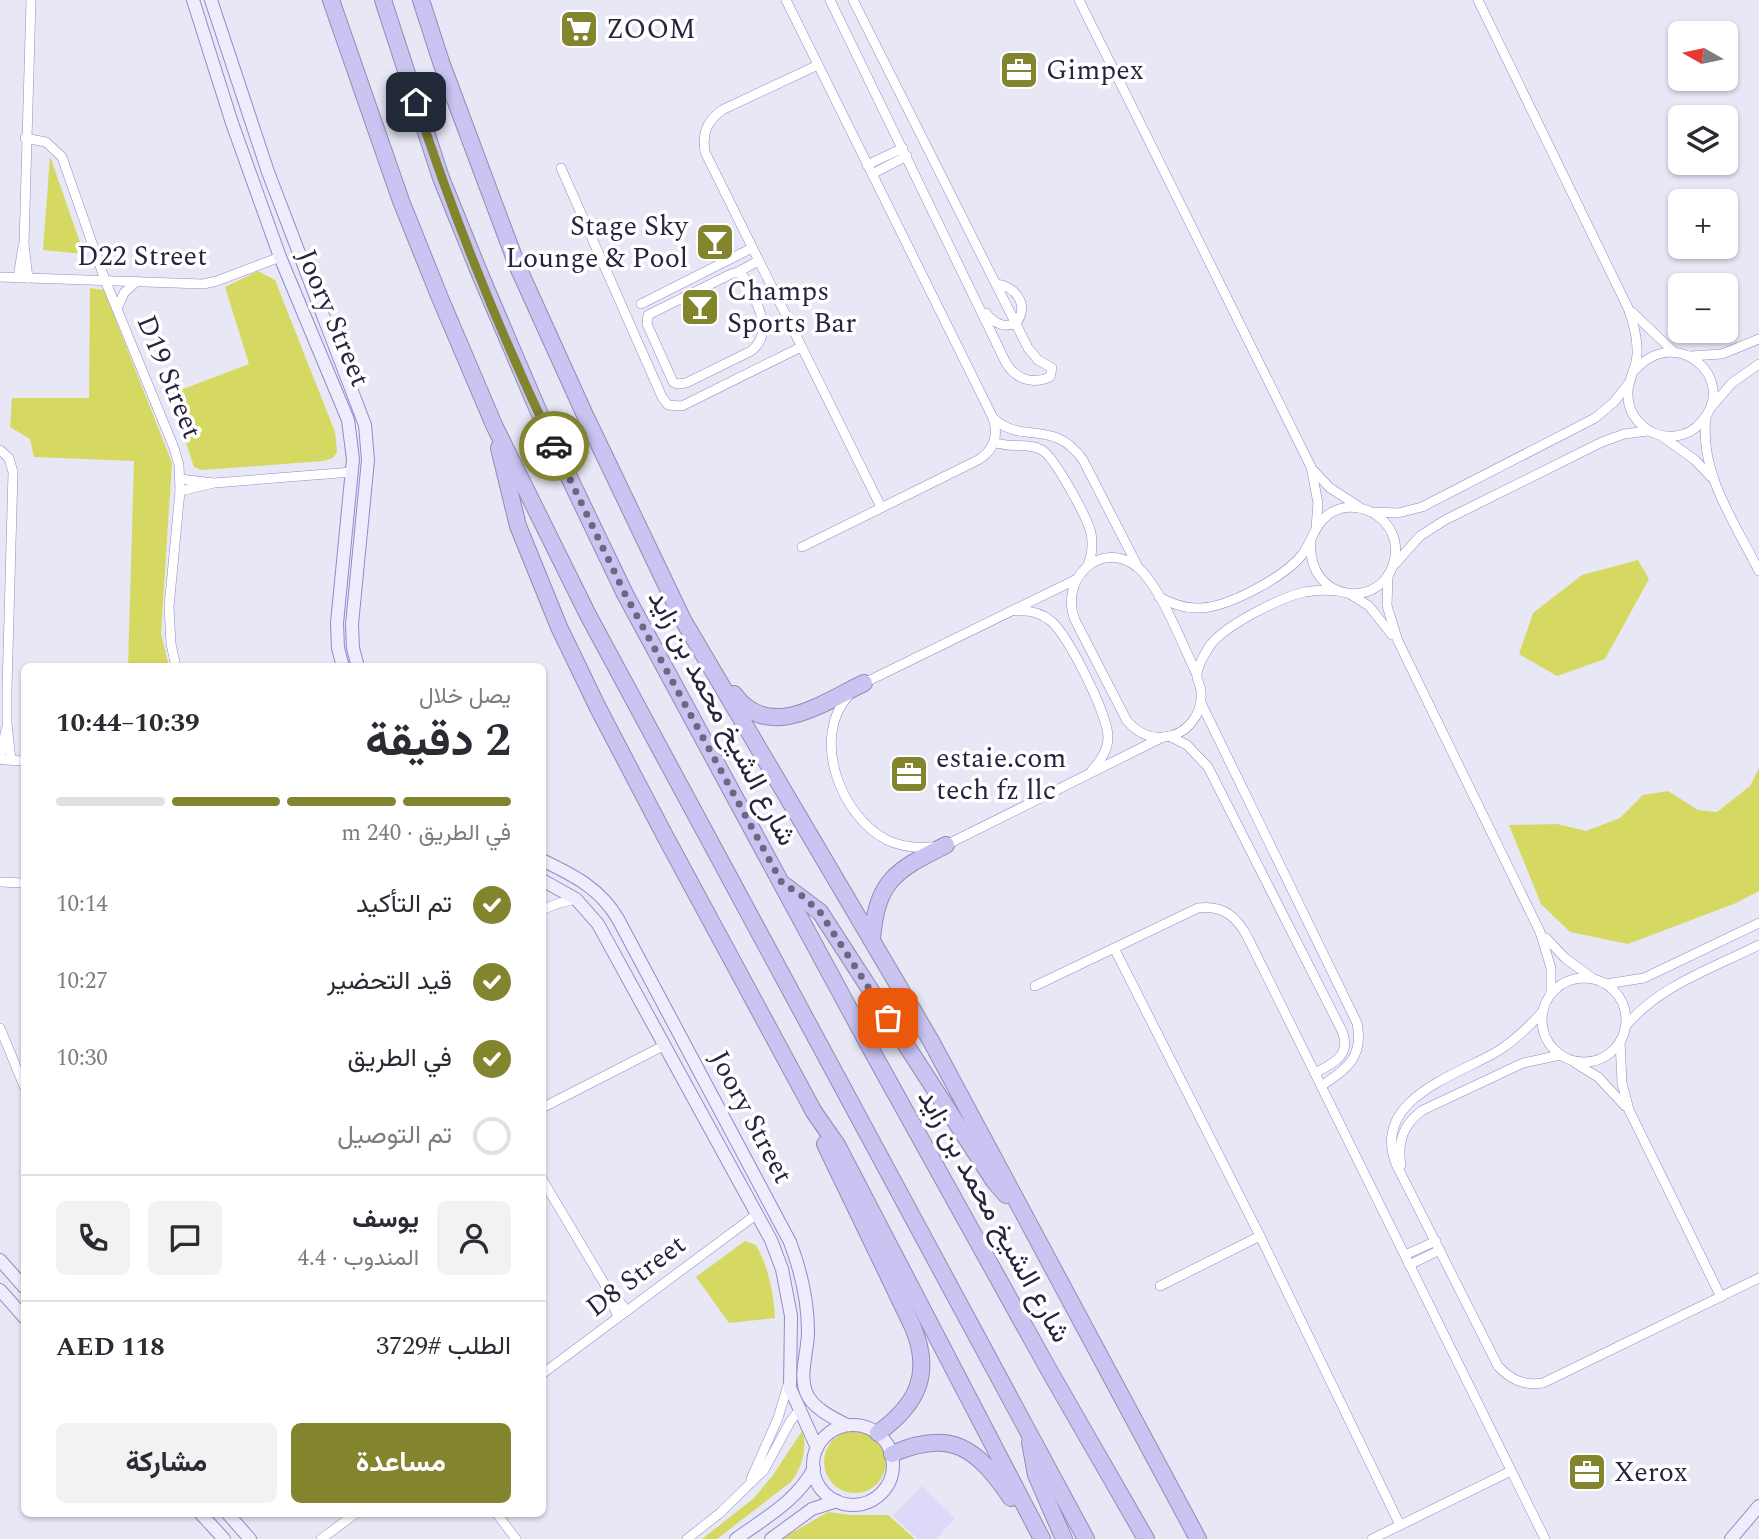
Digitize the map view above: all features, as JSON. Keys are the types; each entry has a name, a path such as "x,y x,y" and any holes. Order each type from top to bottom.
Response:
{"highway":[{"path":"331,0 401,201 494,425 588,615 1086,1539"},
{"name":"شارع الشيخ محمد بن زايد","path":"383,0 441,177 482,279 547,431 625,594 1043,1360 1146,1539"},
{"path":"421,0 445,75 517,265 600,448 683,620 931,1041 1198,1539"},
{"path":"494,425 514,512 559,627 598,708 814,1112 837,1145 1040,1539"},
{"path":"683,620 741,703 764,716 791,716 864,683"},
{"path":"872,939 876,906 883,889 909,864 946,845"},
{"path":"782,883 820,912 994,1181 1021,1208"},
{"path":"814,1112 828,1151 920,1346 920,1379 912,1400 899,1418 878,1433"},
{"path":"1029,1433 1036,1475 1064,1539"},
{"path":"892,1454 915,1444 929,1442 944,1443 971,1452 992,1471 1040,1539"}],"street":[{"path":"23,278 31,0"},
{"name":"Joory Street","path":"193,0 224,99 280,257 348,419 352,472 337,623 342,663"},
{"name":"Joory Street","path":"211,0 268,172 358,402 367,436 368,460 352,624 357,663"},
{"path":"786,0 995,426 994,442 978,460 802,547"},
{"path":"830,0 1013,372 1028,380 1040,381 1050,377 1052,368 1031,352 853,0"},
{"path":"1080,0 1311,467 1319,478 1340,496 1381,517 1392,532 1396,551 1390,572 1387,606 1398,641 1540,932 1551,968 1551,993 1543,1011 1511,1042 1415,1097 1404,1107 1396,1120 1391,1139 1394,1158 1498,1366 1513,1380 1523,1383 1533,1385 1553,1380 1759,1279"},
{"path":"1478,0 1628,309 1637,339 1635,370"},
{"path":"818,65 722,110 708,123 705,152 881,507"},
{"name":"D19 Street","path":"25,138 46,142 62,157 105,280 174,448 180,479 169,607 175,663"},
{"path":"870,169 905,152"},
{"path":"561,168 662,397 668,405 682,406 801,347"},
{"path":"641,304 752,248"},
{"path":"280,257 288,261 294,269 306,294 316,300"},
{"name":"D22 Street","path":"0,277 210,283 280,257"},
{"path":"738,272 744,277 763,317 758,344 751,351 686,383 673,382 647,324 648,315 758,261"},
{"path":"117,309 124,293 137,281"},
{"path":"976,301 996,323 1006,326 1016,323 1021,314 1019,298 1012,289 996,284"},
{"path":"1628,309 1650,332 1674,351 1690,356 1700,363 1712,384 1711,407"},
{"path":"1690,356 1722,354 1759,339"},
{"path":"1159,597 1171,604 1198,609 1224,603 1289,568 1301,555 1322,520 1338,510 1347,507 1398,513 1422,507 1585,425 1614,402 1635,370 1652,355 1674,351"},
{"path":"1660,436 1686,434 1697,427 1732,383 1759,364"},
{"path":"1629,382 1629,404 1639,424 1695,460 1714,481"},
{"path":"1706,417 1704,443 1714,481 1759,571"},
{"path":"993,418 1009,429 1048,434 1072,447 1083,460 1138,567 1159,597 1197,675 1202,694 1201,703 1192,722 1185,729 946,845 922,848 898,844 867,826 842,787 831,757 831,733 845,699 864,683 1075,580 1088,565 1119,559 1138,567"},
{"path":"1349,594 1375,587 1415,541 1445,520 1602,442 1624,433 1648,431"},
{"path":"994,442 1009,446 1028,446 1049,456 1089,526 1092,542 1088,565"},
{"path":"0,450 9,458 13,472 7,724 11,761"},
{"path":"1311,467 1318,503 1316,528"},
{"path":"180,491 214,483 352,472"},
{"path":"180,479 214,483"},
{"path":"1311,540 1310,552 1318,576 1337,591"},
{"path":"1075,580 1070,601 1071,611 1121,713 1134,729 1153,737 1166,737 1195,751 1208,767 1344,1036 1345,1047 1340,1057 1315,1073"},
{"path":"1197,675 1204,654 1226,629 1294,595 1315,590 1349,594 1369,607 1398,641"},
{"path":"1012,611 1036,613 1056,626 1102,708 1108,741 1104,755 1089,774"},
{"path":"1201,703 1357,1023 1359,1042 1353,1059 1341,1073 1321,1086"},
{"path":"7,724 0,760 21,761"},
{"name":"Joory Street","path":"546,862 589,885 612,909 708,1088 785,1232 797,1264 806,1301 808,1346 803,1379 808,1396 823,1411 847,1425"},
{"path":"0,882 21,883"},
{"name":"Joory Street","path":"546,882 576,900 598,924 774,1247 784,1276 791,1316 789,1380 792,1396 810,1428 817,1448"},
{"path":"546,908 576,900"},
{"path":"1035,986 1198,908 1209,907 1229,913 1237,920 1545,1539"},
{"path":"1606,984 1644,978 1759,923"},
{"path":"1540,932 1565,958 1614,990 1624,1007 1625,1027"},
{"path":"1721,1297 1629,1110 1622,1083 1620,1041 1625,1027 1639,1011 1656,998 1759,945"},
{"path":"1114,948 1260,1236 1400,1525"},
{"path":"1551,993 1575,979 1594,979"},
{"path":"1543,1011 1543,1031 1553,1049 1598,1077 1629,1110"},
{"path":"0,1028 21,1079"},
{"path":"1573,1061 1584,1062 1605,1057 1620,1041"},
{"path":"546,1106 665,1045 678,1052 695,1079 708,1088"},
{"path":"1403,1174 1399,1150 1401,1138 1409,1121 1419,1113 1523,1063 1560,1055"},
{"path":"546,1186 604,1283 618,1317"},
{"path":"757,1214 770,1223 797,1264"},
{"name":"D8 Street","path":"546,1371 757,1214"},
{"path":"1160,1286 1260,1236"},
{"path":"1407,1260 1438,1245"},
{"path":"0,1260 21,1284"},
{"path":"0,1278 21,1302"},
{"path":"604,1283 627,1311"},
{"path":"0,1290 21,1314"},
{"path":"792,1345 808,1346"},
{"path":"749,1484 778,1418 789,1380"},
{"path":"687,1539 720,1513 770,1462 799,1410"},
{"path":"736,1539 792,1497 807,1481 814,1468 817,1448 830,1433 847,1425 864,1426 884,1439 892,1454 893,1472 881,1493 865,1503 846,1504 837,1501 821,1488 814,1468"},
{"path":"1372,1539 1511,1471"},
{"path":"771,1539 811,1509 837,1501"},
{"path":"1731,1539 1759,1506"},
{"path":"204,1517 223,1539"},
{"path":"231,1517 250,1539"},
{"path":"321,1539 351,1517"},
{"path":"499,1517 516,1539"},
{"path":"214,1528 223,1530 233,1539"}],"shaded area":[{"path":"50,156 84,254 43,250"},
{"path":"258,271 275,280 335,432 337,452 333,458 323,461 202,470 194,467 170,394 249,364 225,287"},
{"path":"90,288 104,290 172,463 161,633 168,663 128,663 134,461 34,457 30,439 10,427 12,398 89,398"},
{"path":"1638,560 1649,579 1605,659 1557,676 1519,654 1533,613 1582,575"},
{"path":"1759,768 1759,891 1736,903 1628,944 1570,932 1541,904 1509,825 1557,824 1586,831 1620,818 1643,795 1668,791 1698,810 1717,812 1750,786"},
{"path":"745,1241 756,1245 764,1262 772,1290 775,1318 729,1323 696,1277"},
{"path":"802,1431 803,1457 791,1482 717,1539 702,1539 754,1498"},
{"path":"855,1431 877,1440 886,1462 877,1484 855,1493 833,1484 824,1462 833,1440"},
{"path":"922,1486 955,1518 936,1539 918,1539 893,1516"},
{"path":"828,1512 888,1515 915,1539 781,1539"}],"way so far":[{"path":"554,446 625,594 782,883 820,912 888,1018"}],"place":[{"name":"ZOOM","path":"579,29"},
{"name":"Gimpex","path":"1019,70"},
{"name":"Stage Sky Lounge & Pool","path":"715,242"},
{"name":"Champs Sports Bar","path":"700,307"},
{"name":"estaie.com tech fz llc","path":"909,774"},
{"name":"Xerox","path":"1587,1472"}],"route":[{"path":"416,102 441,177 554,446"}]}
